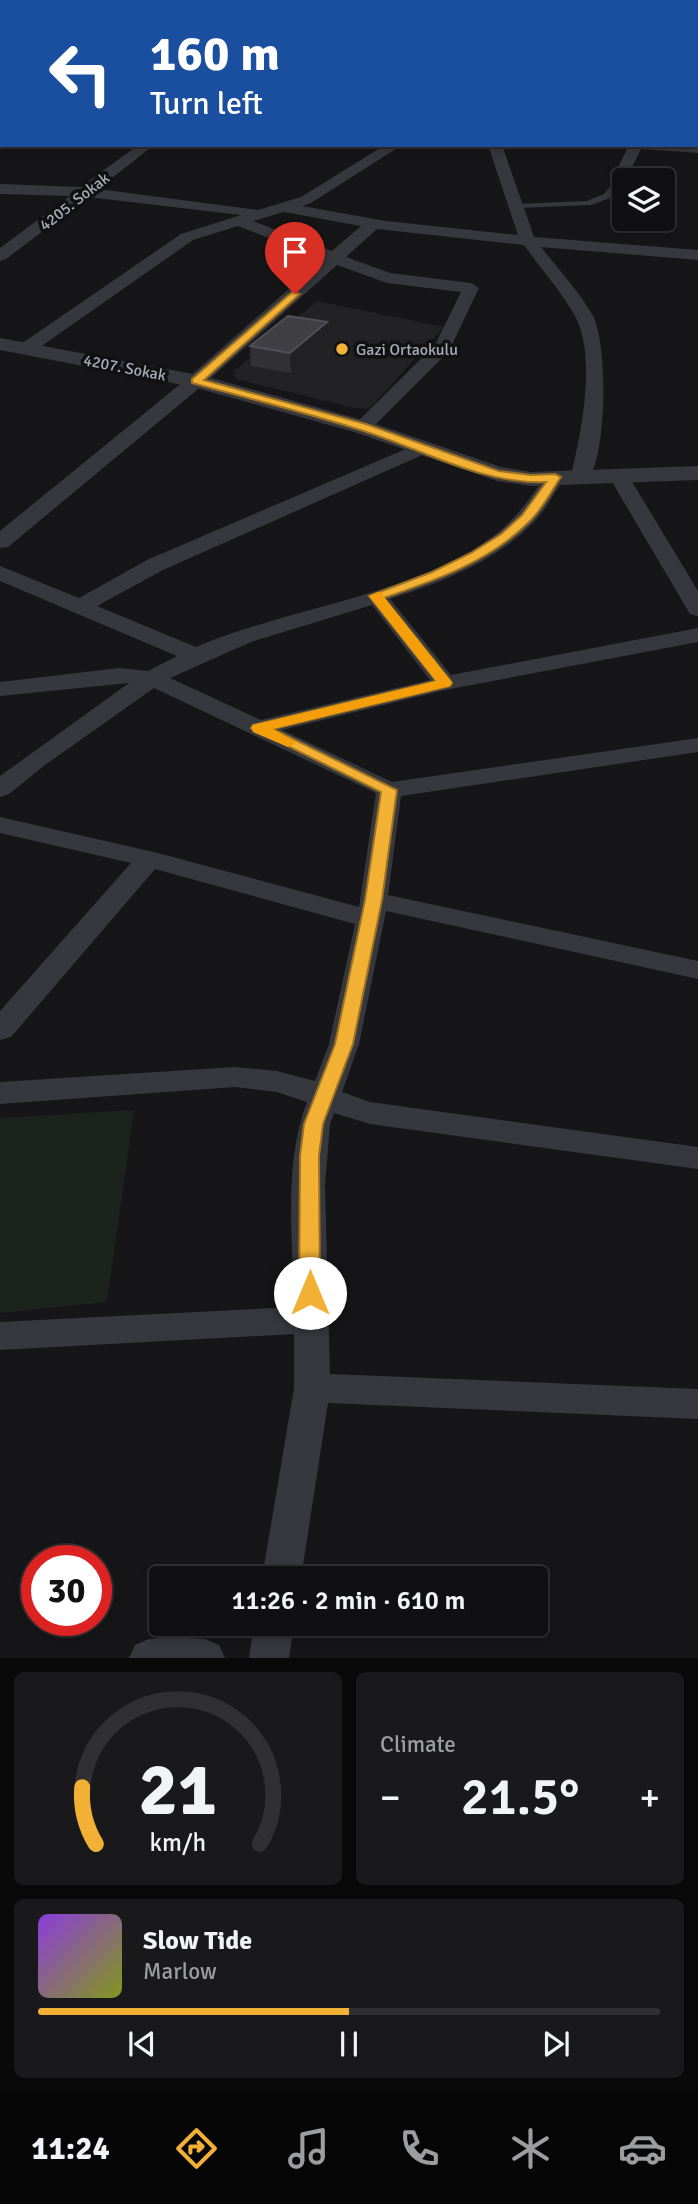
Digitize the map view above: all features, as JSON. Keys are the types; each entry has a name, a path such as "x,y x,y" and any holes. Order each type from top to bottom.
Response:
{"street":[{"name":"4205. Sokak","path":"0,256 144,147"},
{"path":"27,348 187,237 306,200 392,147"},
{"path":"496,147 527,239 584,316 593,340 590,438 582,477"},
{"path":"625,168 635,147"},
{"path":"671,147 698,149"},
{"path":"0,189 86,192 262,213"},
{"path":"284,207 374,223 698,255"},
{"path":"238,221 387,278 471,288 443,347 362,427"},
{"path":"0,542 196,381 374,223"},
{"path":"0,230 27,238"},
{"name":"4207. Sokak","path":"0,344 196,381 362,427 497,474 543,478 698,473"},
{"path":"81,606 155,565 422,448"},
{"path":"618,475 698,609"},
{"path":"0,789 152,678 197,656 273,626 437,575 475,556 505,537 527,518 543,478"},
{"path":"0,573 197,656"},
{"path":"376,596 445,683"},
{"path":"259,728 445,683 698,635"},
{"path":"0,689 119,675 152,678 389,790 698,745"},
{"path":"283,1566 312,1388 309,1156 314,1124 344,1044 372,909 389,790"},
{"path":"0,825 372,909 698,970"},
{"path":"0,1030 149,859"},
{"path":"0,1093 236,1077 284,1084 370,1113 698,1158"},
{"path":"0,1336 310,1320"},
{"path":"312,1388 698,1404"},
{"path":"269,1658 272,1636"},
{"path":"149,1658 205,1658"}],"lane":[{"path":"517,206 588,203 607,196 612,189"}],"shaded area":[{"name":"Gazi Ortaokulu","path":"317,301 444,327 369,409 235,379 234,371"},
{"path":"134,1110 107,1302 0,1313 0,1118"}],"building":[{"path":"288,316 327,322 290,353 250,346"}],"slow traffic":[{"path":"288,742 259,728 445,683 378,596"}],"place":[{"name":"Gazi Ortaokulu","path":"342,349"}],"route":[{"path":"295,294 196,381 362,427 497,474 531,479 555,477 527,518 505,537 437,575 376,596 445,683 259,728 389,790 374,900 344,1044 314,1124 309,1156 310,1293"}]}
